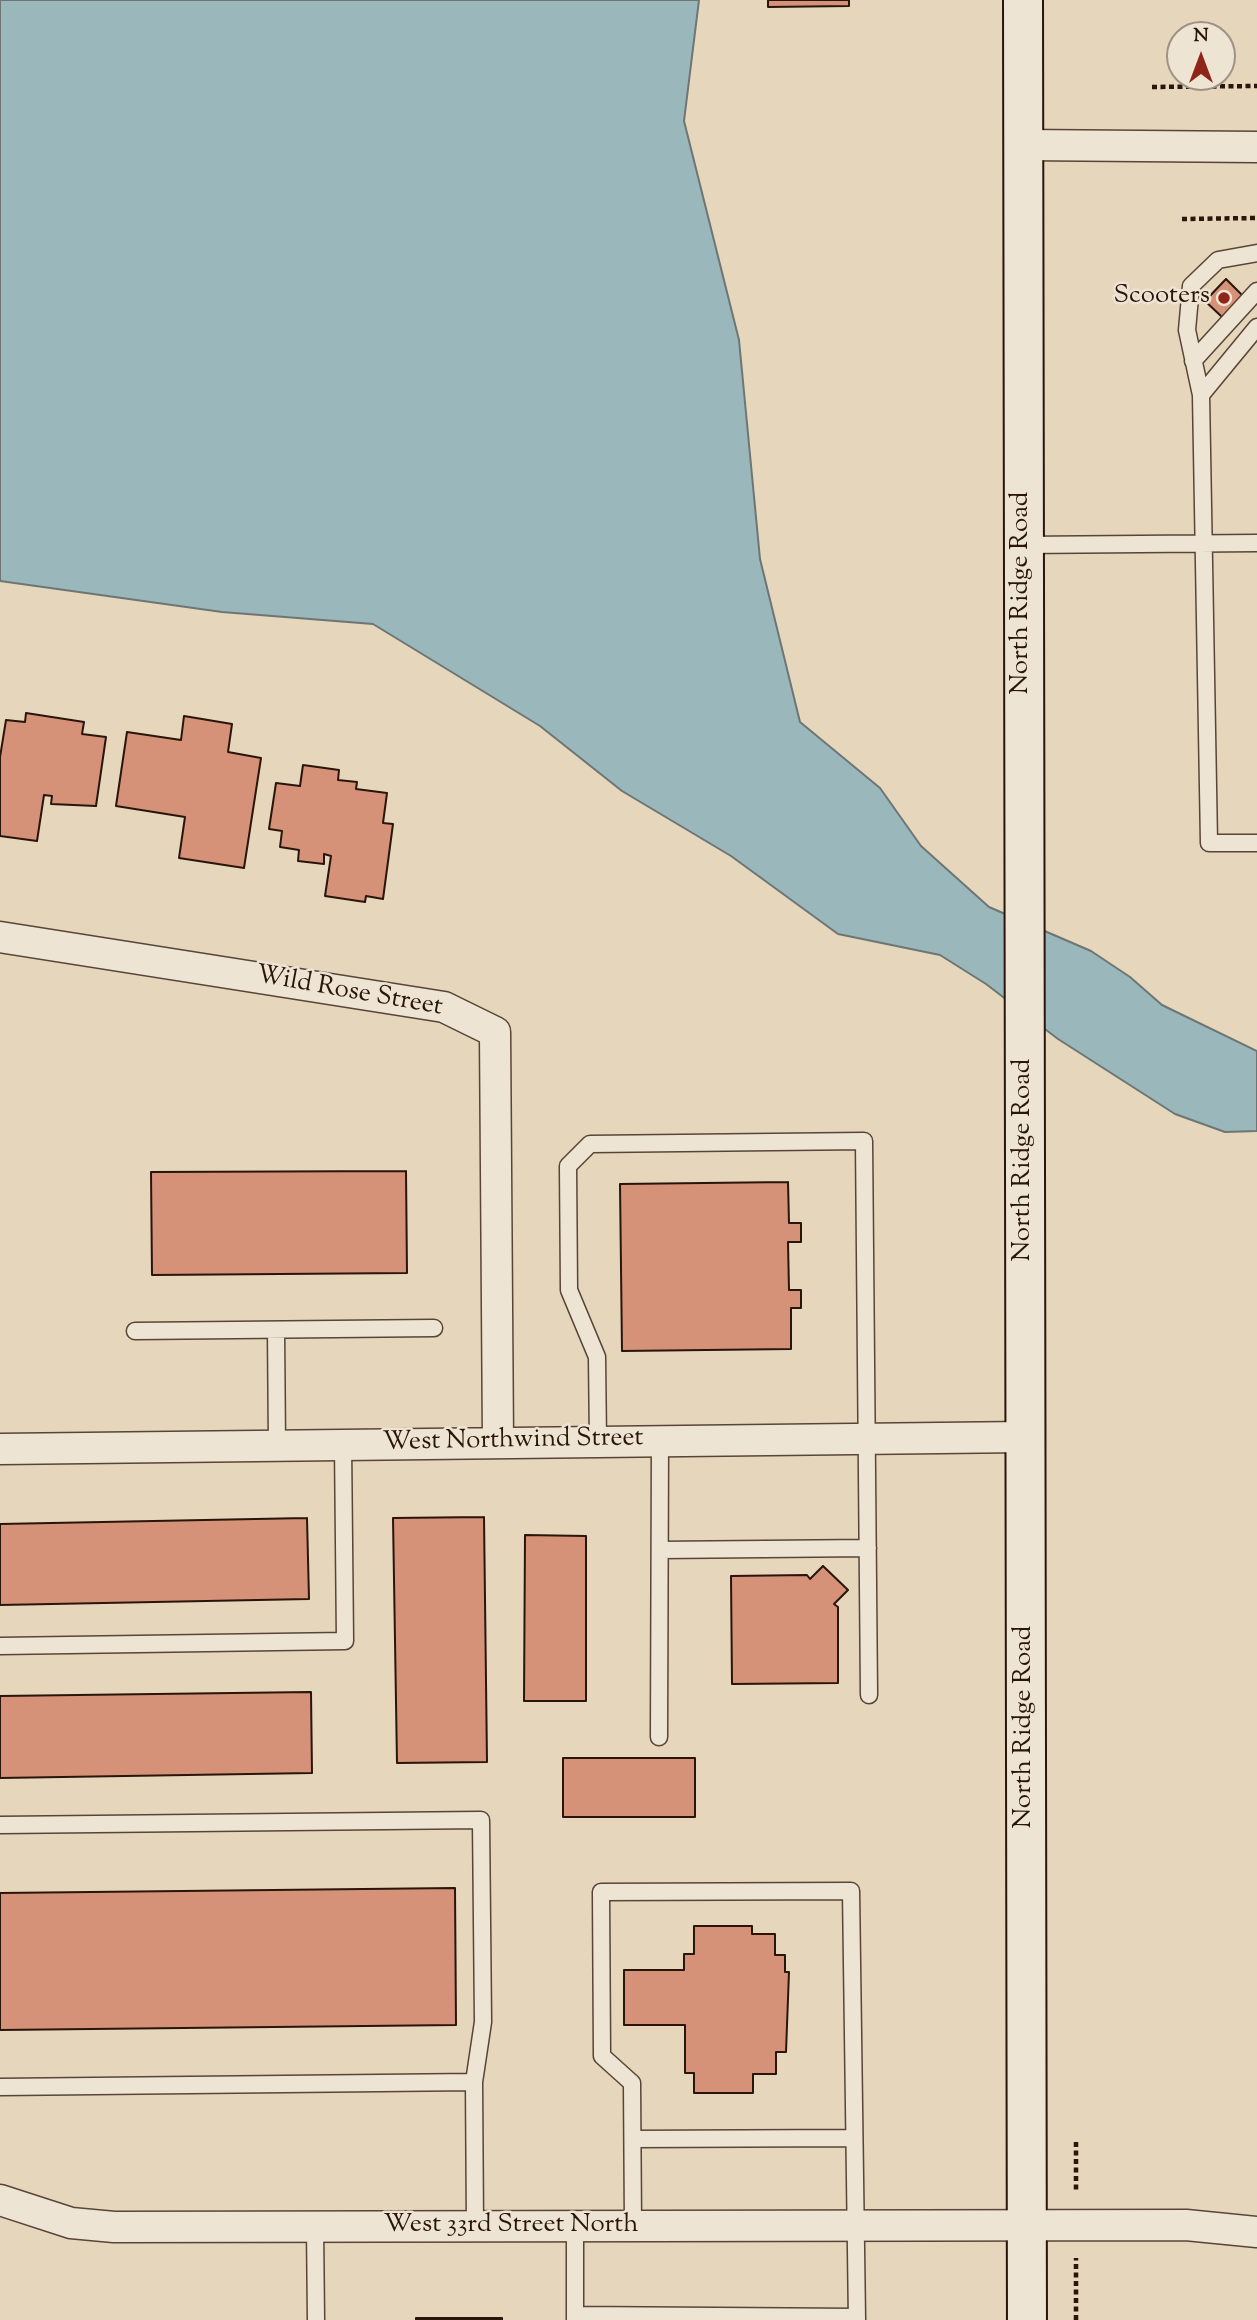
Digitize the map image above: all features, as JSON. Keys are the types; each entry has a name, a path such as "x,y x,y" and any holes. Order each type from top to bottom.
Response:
{"main road":[{"name":"North Ridge Road","path":"1023,0 1022,848 1027,2320"}],"street":[{"path":"1024,145 1257,147"},
{"name":"Wild Rose Street","path":"0,937 444,1007 495,1032 498,1443"},
{"name":"West Northwind Street","path":"0,1448 1026,1437"},
{"name":"West 33rd Street North","path":"0,2200 71,2223 114,2227 1186,2225 1257,2232"}],"lane":[{"path":"1257,253 1218,260 1191,286 1187,330 1201,395 1206,543 1209,843 1257,843"},
{"path":"1193,361 1257,290"},
{"path":"1201,395 1257,327"},
{"path":"1023,545 1257,542"},
{"path":"598,1442 597,1357 569,1290 568,1166 590,1144 864,1141 869,1695"},
{"path":"135,1331 434,1328"},
{"path":"276,1330 277,1446"},
{"path":"659,1737 660,1441"},
{"path":"0,1646 345,1641 342,1444"},
{"path":"660,1550 868,1548"},
{"path":"0,1825 481,1820 483,2022 474,2081 475,2227"},
{"path":"575,2226 575,2317 857,2318 851,1891 601,1892 602,2056 632,2083 634,2226"},
{"path":"0,2087 474,2081"},
{"path":"633,2140 853,2138"},
{"path":"316,2227 316,2320"}],"path":[{"path":"1152,87 1257,86"},
{"path":"1182,219 1257,218"}],"water":[{"path":"0,0 699,0 684,121 739,340 760,559 800,722 880,788 921,846 989,907 1091,951 1130,977 1162,1005 1257,1051 1257,1131 1225,1132 1175,1114 1058,1039 986,984 940,955 838,934 731,856 622,791 540,726 373,624 222,612 0,581"}],"building":[{"path":"768,0 849,0 849,6 768,7"},
{"name":"Scooters","path":"1226,279 1243,296 1222,317 1205,301"},
{"path":"26,713 84,722 82,734 106,737 96,806 51,804 52,796 44,795 37,841 0,836 0,757 6,720 25,722"},
{"path":"184,716 232,724 228,752 261,758 244,868 179,858 185,817 116,806 127,732 181,740"},
{"path":"303,765 339,770 338,780 357,782 356,789 387,793 383,823 393,824 383,899 366,896 365,902 325,896 331,856 324,854 324,864 298,861 299,850 280,847 282,831 269,829 276,783 300,786"},
{"path":"406,1171 407,1273 152,1275 151,1172"},
{"path":"788,1182 789,1223 801,1223 801,1242 788,1242 789,1290 801,1290 801,1308 791,1308 791,1349 622,1351 620,1184"},
{"path":"484,1517 487,1762 397,1763 393,1518"},
{"path":"307,1518 309,1599 0,1605 0,1524"},
{"path":"525,1535 586,1536 586,1701 524,1701"},
{"path":"823,1566 848,1590 834,1604 838,1607 838,1683 732,1684 731,1576 807,1575 810,1579"},
{"path":"311,1692 312,1773 0,1778 0,1696"},
{"path":"563,1758 695,1758 695,1817 563,1817"},
{"path":"455,1888 456,2025 0,2030 0,1893"},
{"path":"694,1926 752,1926 752,1934 775,1934 775,1955 785,1955 785,1972 789,1972 786,2052 776,2052 776,2074 753,2074 753,2093 694,2093 694,2073 685,2073 685,2025 624,2025 624,1970 684,1970 684,1954 694,1954"},
{"path":"502,2318 502,2320 416,2320"}],"place":[{"name":"Scooters","path":"1224,298"}]}
